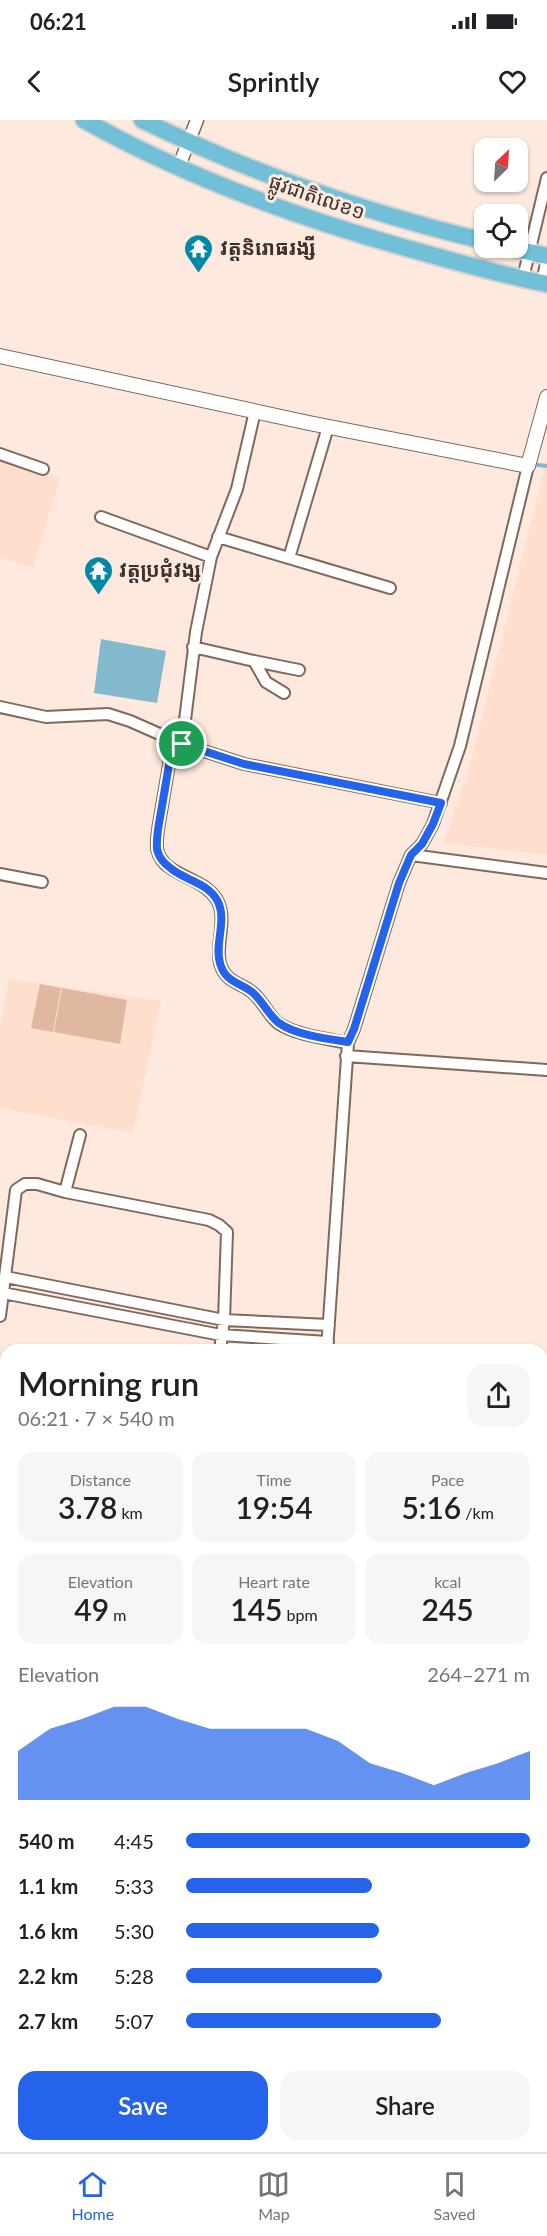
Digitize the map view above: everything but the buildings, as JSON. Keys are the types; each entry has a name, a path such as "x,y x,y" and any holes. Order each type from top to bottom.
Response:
{"highway":[{"name":"ផ្លូវជាតិលេខ១","path":"84,120 179,166 280,208 366,237 544,283"},
{"name":"ផ្លូវជាតិលេខ១","path":"142,120 300,186 373,210 474,238"},
{"path":"366,237 373,210"},
{"path":"528,252 547,257"}],"main road":[{"path":"0,356 255,411 528,466 547,397"}],"street":[{"path":"179,166 197,120"},
{"path":"528,252 547,178"},
{"path":"544,283 547,257"},
{"path":"523,278 527,258"},
{"path":"255,411 237,489 211,557 157,848 163,862 176,872 208,889 218,902 221,924 219,960 223,973 231,981 251,991 266,1006 276,1022 318,1037 348,1042"},
{"path":"289,558 328,426"},
{"path":"0,454 43,469"},
{"path":"328,1344 348,1042 399,883 411,855 428,834 460,746 528,466"},
{"path":"101,517 211,557"},
{"path":"218,537 390,588"},
{"path":"194,647 299,670"},
{"path":"254,661 266,682 284,693"},
{"path":"0,707 45,717 108,714 177,742 244,764 441,803"},
{"path":"411,855 547,873"},
{"path":"0,874 42,882"},
{"path":"346,1056 547,1070"},
{"path":"65,1192 80,1135"},
{"path":"0,1316 16,1190 25,1184 37,1184 65,1192 209,1220 219,1225 227,1232 224,1320 220,1344"},
{"path":"6,1276 224,1320 329,1325"},
{"path":"3,1293 221,1335 309,1344"}],"shaded area":[{"path":"0,457 60,478 33,567 0,558"},
{"path":"547,459 547,855 444,843 472,758"},
{"path":"9,979 161,1001 133,1133 0,1108 0,1027"},
{"path":"40,984 61,988 53,1032 31,1028"},
{"path":"62,988 127,1000 120,1044 54,1032"}],"water":[{"path":"101,639 166,651 157,703 94,693"}],"waterway":[{"path":"538,465 547,466"}],"place":[{"name":"វត្តនិរោធរង្សី","path":"199,274"},
{"name":"វត្តប្រជុំវង្ស","path":"98,596"}],"route":[{"path":"173,741 182,744 244,764 441,803 433,824 422,844 411,855 399,883 348,1042 318,1037 276,1022 266,1006 251,991 231,981 223,973 219,960 221,924 218,902 208,889 176,872 163,862 157,848 173,741"}]}
